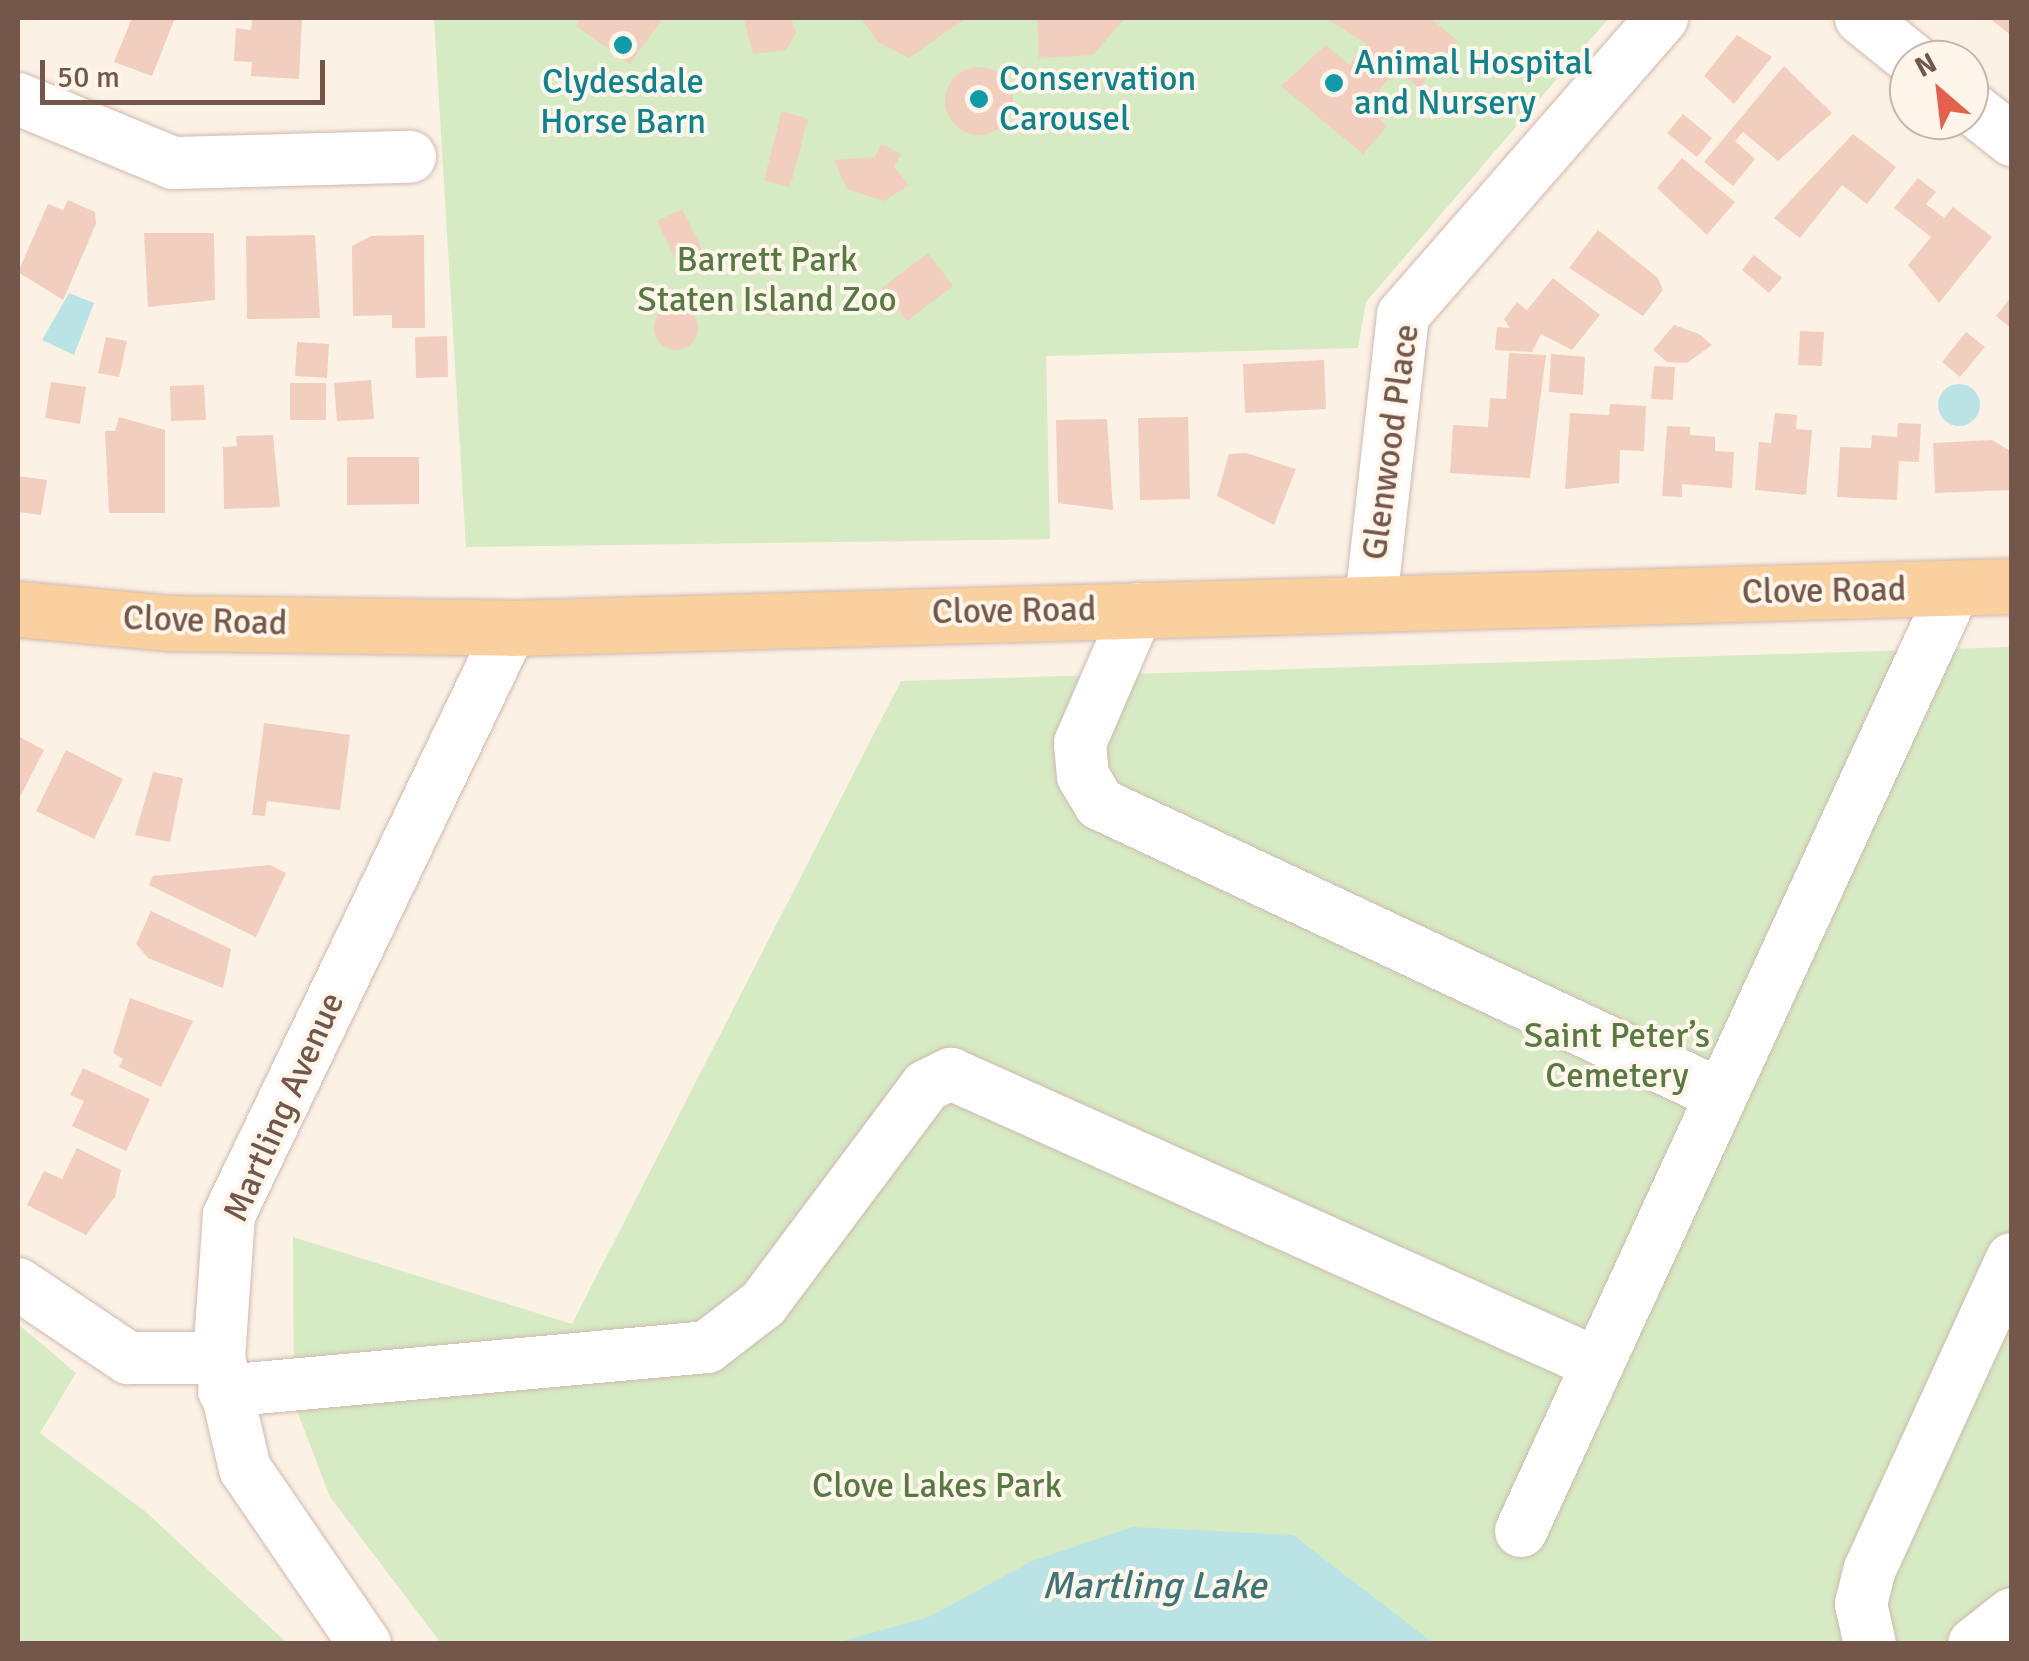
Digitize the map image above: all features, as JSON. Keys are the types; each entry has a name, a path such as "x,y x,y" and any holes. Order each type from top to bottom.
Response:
{"main road":[{"name":"Clove Road","path":"18,609 170,623 510,628 2012,586"}],"street":[{"name":"Glenwood Place","path":"1371,601 1403,315 1662,18"},
{"path":"18,99 174,163 410,157"},
{"path":"1989,122 2012,140"},
{"path":"1521,1531 1954,588"},
{"path":"1138,609 1080,742 1083,776 1100,804 1721,1095"},
{"name":"Martling Avenue","path":"365,1644 245,1469 221,1374 229,1216 510,628"},
{"path":"18,1284 128,1358 221,1374 707,1347 763,1304 926,1086 951,1074 1598,1364"},
{"path":"1870,1644 1861,1604 1870,1569 2012,1259"},
{"path":"1974,1644 2012,1614"}],"green space":[{"name":"Barrett Park Staten Island Zoo","path":"434,18 1609,18 1366,302 1358,348 1046,356 1050,539 466,547"},
{"name":"Saint Peter’s Cemetery","path":"2011,647 2011,1643 441,1643 330,1497 294,1403 293,1237 572,1324 901,681"},
{"path":"18,1324 76,1373 40,1433 147,1513 287,1643 18,1643"}],"water":[{"path":"69,293 94,303 74,355 42,340"},
{"path":"1959,384 1974,390 1980,405 1974,420 1959,426 1944,420 1938,405 1944,390"},
{"name":"Martling Lake","path":"1133,1527 1293,1535 1433,1643 836,1643 929,1617 1032,1561"}],"building":[{"path":"132,18 175,18 152,76 114,62"},
{"path":"252,18 302,18 299,79 251,76 252,62 234,61 236,28 251,30"},
{"name":"Clydesdale Horse Barn","path":"582,18 663,18 630,64 576,26"},
{"path":"744,18 791,18 796,33 786,50 753,54"},
{"path":"861,18 966,18 909,58 878,42"},
{"path":"1037,18 1125,18 1093,55 1039,58"},
{"name":"Animal Hospital and Nursery","path":"1325,18 1430,18 1458,41 1419,88 1397,70 1378,91 1393,104 1380,120 1387,126 1363,154 1281,86 1326,45 1349,65 1366,43"},
{"path":"1989,18 2012,18 2012,36"},
{"path":"1737,35 1772,57 1734,104 1704,76"},
{"path":"1784,66 1832,113 1778,161 1743,132 1735,141 1755,159 1733,186 1704,162"},
{"name":"Conservation Carousel","path":"979,67 1003,77 1013,101 1003,125 979,135 955,125 945,101 955,77"},
{"path":"782,111 808,119 790,187 764,180"},
{"path":"1683,114 1712,138 1697,157 1667,133"},
{"path":"1853,134 1896,167 1867,204 1842,185 1800,238 1774,218"},
{"path":"881,144 901,154 894,167 909,185 884,201 847,189 834,160 875,157"},
{"path":"1682,158 1735,202 1707,235 1657,188"},
{"path":"1918,178 1936,192 1926,204 1944,218 1953,207 1992,237 1939,303 1908,265 1931,237 1894,208"},
{"path":"68,200 95,212 96,224 63,300 18,272 48,204 63,210"},
{"path":"682,209 702,249 677,262 657,221"},
{"path":"1598,230 1658,278 1663,290 1643,316 1569,268"},
{"path":"144,233 214,233 215,300 148,307"},
{"path":"315,235 320,318 247,319 246,236"},
{"path":"424,235 425,328 392,328 392,315 353,316 352,246 371,236"},
{"path":"928,253 953,286 907,321 882,288"},
{"path":"1754,255 1782,278 1769,293 1742,270"},
{"path":"1553,278 1600,315 1572,350 1541,334 1532,352 1495,350 1497,327 1510,328 1504,319 1517,302 1527,310"},
{"path":"2012,296 2012,329 1996,316"},
{"path":"676,306 692,312 698,328 692,344 676,350 660,344 654,328 660,312"},
{"path":"1674,325 1699,334 1712,345 1687,363 1667,362 1653,350"},
{"path":"1800,331 1824,332 1822,366 1798,365"},
{"path":"1966,332 1985,347 1960,377 1942,362"},
{"path":"447,336 448,377 416,378 415,337"},
{"path":"106,337 127,341 119,377 98,373"},
{"path":"297,342 329,344 327,378 295,376"},
{"path":"1509,353 1546,355 1530,478 1450,473 1453,425 1488,427 1490,398 1506,399"},
{"path":"1551,354 1585,357 1583,395 1549,392"},
{"path":"1324,360 1326,409 1245,413 1243,364"},
{"path":"1654,366 1675,367 1673,400 1651,399"},
{"path":"371,380 374,419 337,421 334,383"},
{"path":"51,382 86,387 80,424 45,418"},
{"path":"290,383 326,383 326,420 290,420"},
{"path":"204,385 206,420 171,421 170,386"},
{"path":"1610,404 1646,406 1644,451 1620,450 1619,483 1565,489 1570,413 1609,415"},
{"path":"1775,413 1797,415 1796,429 1812,430 1806,495 1755,490 1759,442 1771,443"},
{"path":"119,417 165,430 165,513 109,513 105,431 115,431"},
{"path":"1188,417 1190,499 1140,500 1138,418"},
{"path":"1107,419 1113,510 1058,503 1056,420"},
{"path":"1898,423 1921,424 1919,462 1899,461 1897,500 1837,497 1840,447 1871,448 1872,435 1897,437"},
{"path":"1667,426 1690,427 1690,435 1715,437 1715,451 1734,452 1732,488 1682,484 1682,497 1662,496"},
{"path":"273,435 280,507 224,509 223,447 237,446 236,436"},
{"path":"1992,440 2012,452 2012,490 1935,493 1933,443"},
{"path":"1246,453 1296,469 1274,525 1217,496 1229,454"},
{"path":"347,457 419,457 419,504 347,505"},
{"path":"18,476 47,480 41,515 18,512"},
{"path":"264,723 350,735 340,810 267,801 265,816 252,815"},
{"path":"18,736 44,750 18,801"},
{"path":"66,750 123,779 94,839 36,811"},
{"path":"153,772 183,778 170,842 135,835"},
{"path":"270,865 286,873 256,937 149,885 153,876"},
{"path":"151,911 231,949 223,988 148,958 136,944"},
{"path":"130,998 193,1021 161,1087 119,1067 123,1059 113,1053"},
{"path":"83,1068 150,1099 126,1151 72,1126 84,1101 70,1095"},
{"path":"77,1148 121,1170 115,1197 86,1235 27,1205 44,1171 62,1179"}],"place":[{"name":"Clydesdale Horse Barn","path":"623,45"},
{"name":"Animal Hospital and Nursery","path":"1334,83"},
{"name":"Conservation Carousel","path":"979,99"}],"park label":[{"name":"Clove Lakes Park","path":"937,1486"}]}
